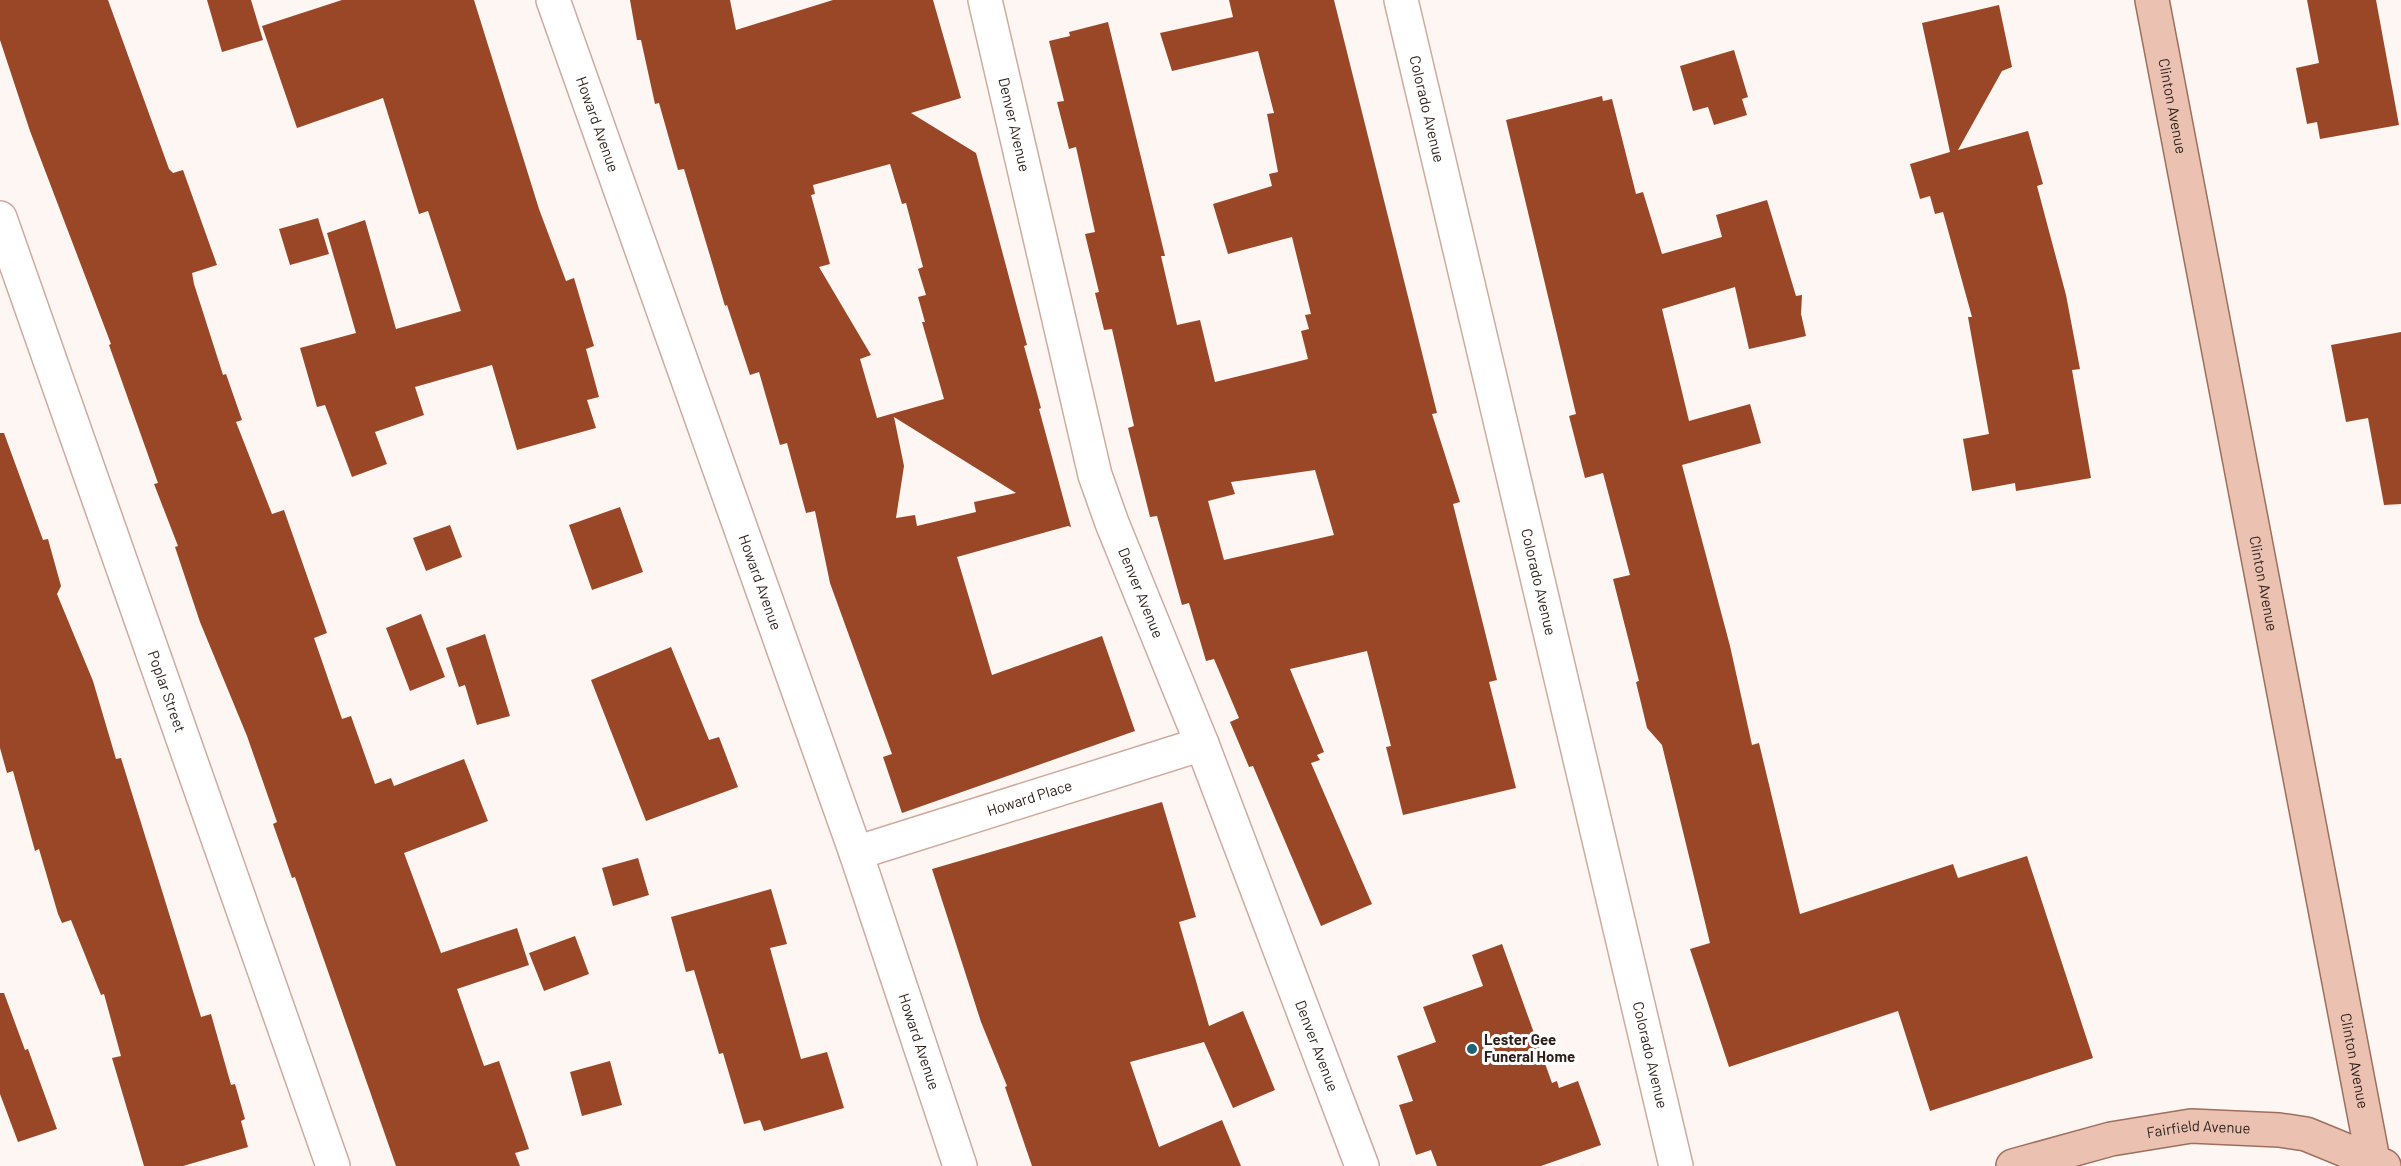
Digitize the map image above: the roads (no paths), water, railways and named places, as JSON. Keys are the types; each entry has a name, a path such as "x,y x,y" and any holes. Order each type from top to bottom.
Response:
{"main road":[{"name":"Clinton Avenue","path":"2152,0 2377,1164"},
{"name":"Fairfield Avenue","path":"2013,1166 2111,1138 2191,1126 2279,1130 2306,1134 2377,1164"}],"street":[{"name":"Howard Avenue","path":"553,0 855,853 960,1166"},
{"name":"Colorado Avenue","path":"1401,0 1676,1166"},
{"name":"Denver Avenue","path":"988,1 1095,475 1112,523 1202,744 1362,1166"},
{"name":"Poplar Street","path":"0,218 333,1166"},
{"name":"Howard Place","path":"855,853 1202,744"}],"place":[{"name":"Lester Gee Funeral Home","path":"1472,1049"}]}
